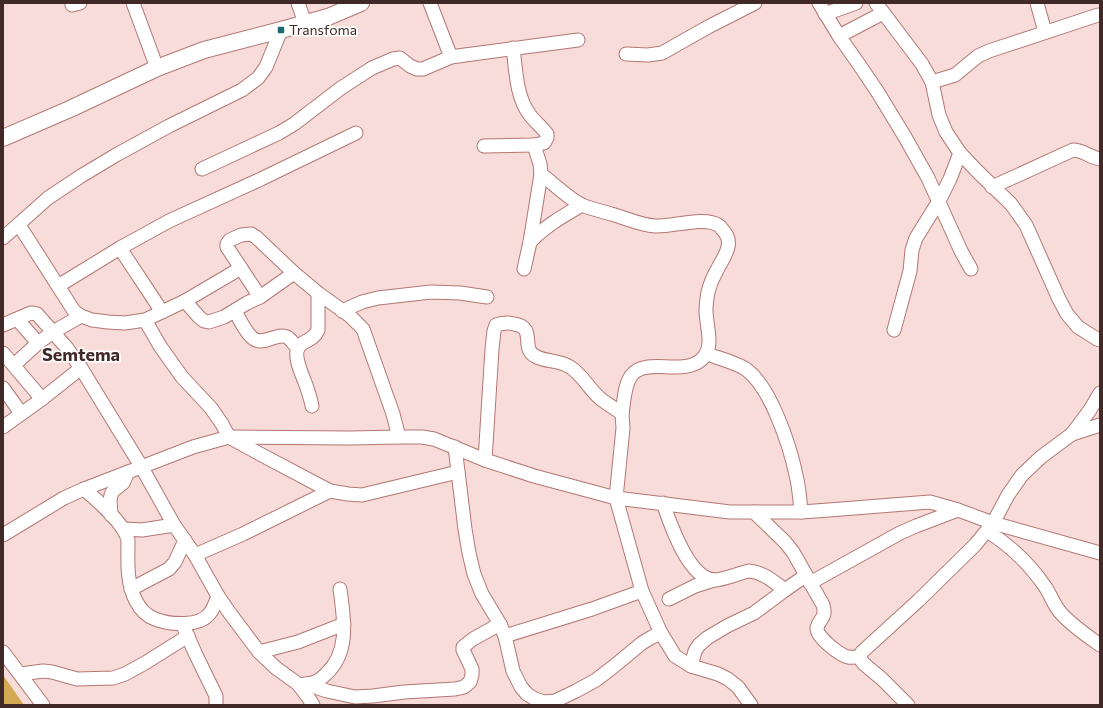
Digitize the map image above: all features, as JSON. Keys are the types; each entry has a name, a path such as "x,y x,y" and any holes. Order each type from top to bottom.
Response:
{"street":[{"path":"133,3 157,68"},
{"path":"298,3 305,23"},
{"path":"3,138 64,112 157,68 204,50 328,17 361,3"},
{"path":"430,3 451,57"},
{"path":"626,54 648,55 662,53 708,26 755,3"},
{"path":"856,3 822,8 838,36 858,63 895,119 928,178 961,251 971,269"},
{"path":"1037,3 1045,32"},
{"path":"838,36 879,8 922,64 932,82 939,115 946,132 960,153 992,187 1011,204 1026,225 1067,314 1078,326 1100,340"},
{"path":"932,82 955,75 978,56 1097,13"},
{"path":"3,238 48,198 81,176 169,126 242,90 258,78 266,67 281,30"},
{"path":"202,169 279,133 294,124 335,92 372,68 396,58 403,60 410,66 417,69 423,69 451,57 478,52 578,40"},
{"path":"484,146 534,145 544,142 547,138 547,134 530,117 524,106 518,82 513,48"},
{"path":"58,286 120,248 169,221 261,180 356,133"},
{"path":"524,269 541,174 540,164 534,145"},
{"path":"992,187 1073,150 1082,152 1092,158 1100,159"},
{"path":"894,330 910,271 912,250 916,238 939,201 950,179 960,153"},
{"path":"541,174 582,205 645,225 658,226 706,221 718,225 727,234 729,244 712,280 708,294 706,309 709,343 707,354 701,361 693,365 681,367 652,366 638,370 631,376 627,386 622,414 623,428 616,498 642,591 675,656 691,666 718,674 728,679 738,687 751,705"},
{"path":"530,242 556,220 582,205"},
{"path":"19,225 74,311 81,316 92,320 125,323 145,320 185,301 241,268"},
{"path":"260,297 227,247 230,240 241,235 251,234 256,236 294,273 318,293 350,316 363,329 380,374 399,437"},
{"path":"120,248 162,312"},
{"path":"185,301 204,321 209,322 224,317 260,297 294,273"},
{"path":"342,311 362,302 378,298 431,292 460,293 488,297"},
{"path":"312,406 296,354 301,344 311,340 316,335 318,330 318,293"},
{"path":"235,311 249,335 253,339 258,341 284,336 291,340 298,348"},
{"path":"3,325 31,314 37,314 53,332 81,368 141,466 174,525 195,555 218,596 259,652 276,668 305,684 327,691 355,697 455,689 464,687 470,682 472,669 463,647 473,639 500,624"},
{"path":"14,365 38,343 53,332 81,316"},
{"path":"17,319 38,343"},
{"path":"145,320 160,346 182,377 211,408 229,437 330,491 362,495 458,472"},
{"path":"486,460 492,349 496,325 502,323 518,324 523,326 526,330 529,350 532,354 536,357 562,363 571,368 602,401 622,414"},
{"path":"3,353 42,399"},
{"path":"707,354 728,361 747,370 760,383 773,408 790,452 797,476 801,512"},
{"path":"3,427 81,368"},
{"path":"3,388 21,413"},
{"path":"754,512 785,542 793,552 823,605 825,611 817,629 817,633 841,654 848,657 860,656 862,652 962,559 990,527 1008,495 1022,475 1041,457 1072,434 1090,410 1100,393"},
{"path":"1072,434 1100,425"},
{"path":"4,534 64,498 84,489 193,447 229,437 422,437 434,439 486,460 534,476 616,498 730,512 801,512 930,502 958,510 990,527 1100,553"},
{"path":"455,448 468,547 474,574 482,594 500,624 505,636 514,671 521,687 527,694 544,702 555,701 576,692 613,668 642,642 662,633"},
{"path":"111,515 111,495 113,491 123,483 128,472"},
{"path":"84,489 124,529 128,540 128,574 131,589 136,601 143,612 155,619 170,623 185,630 216,696 216,705"},
{"path":"195,555 243,534 330,491"},
{"path":"663,503 674,534 692,566 699,573 714,580"},
{"path":"691,666 695,651 707,638 727,626 754,613 785,590 916,526 958,510"},
{"path":"124,529 142,530 174,525"},
{"path":"990,527 1027,563 1061,613 1074,626 1100,645"},
{"path":"131,589 169,569 175,562 184,540"},
{"path":"669,599 695,586 749,571 762,575 785,590"},
{"path":"305,684 317,682 322,678 335,664 343,646 344,624 340,590"},
{"path":"505,636 592,609 642,591"},
{"path":"20,674 43,671 77,679 113,678 125,674 145,663 185,630 210,613 218,596"},
{"path":"210,613 229,612"},
{"path":"259,652 298,642 344,624"},
{"path":"3,652 43,705"},
{"path":"860,656 864,664 882,679 908,705"},
{"path":"305,684 308,697 313,705"}],"shaded area":[{"path":"3,675 24,705 3,705"}],"place":[{"name":"Transfoma","path":"281,30"}],"district":[{"name":"Semtema","path":"81,355"}]}
